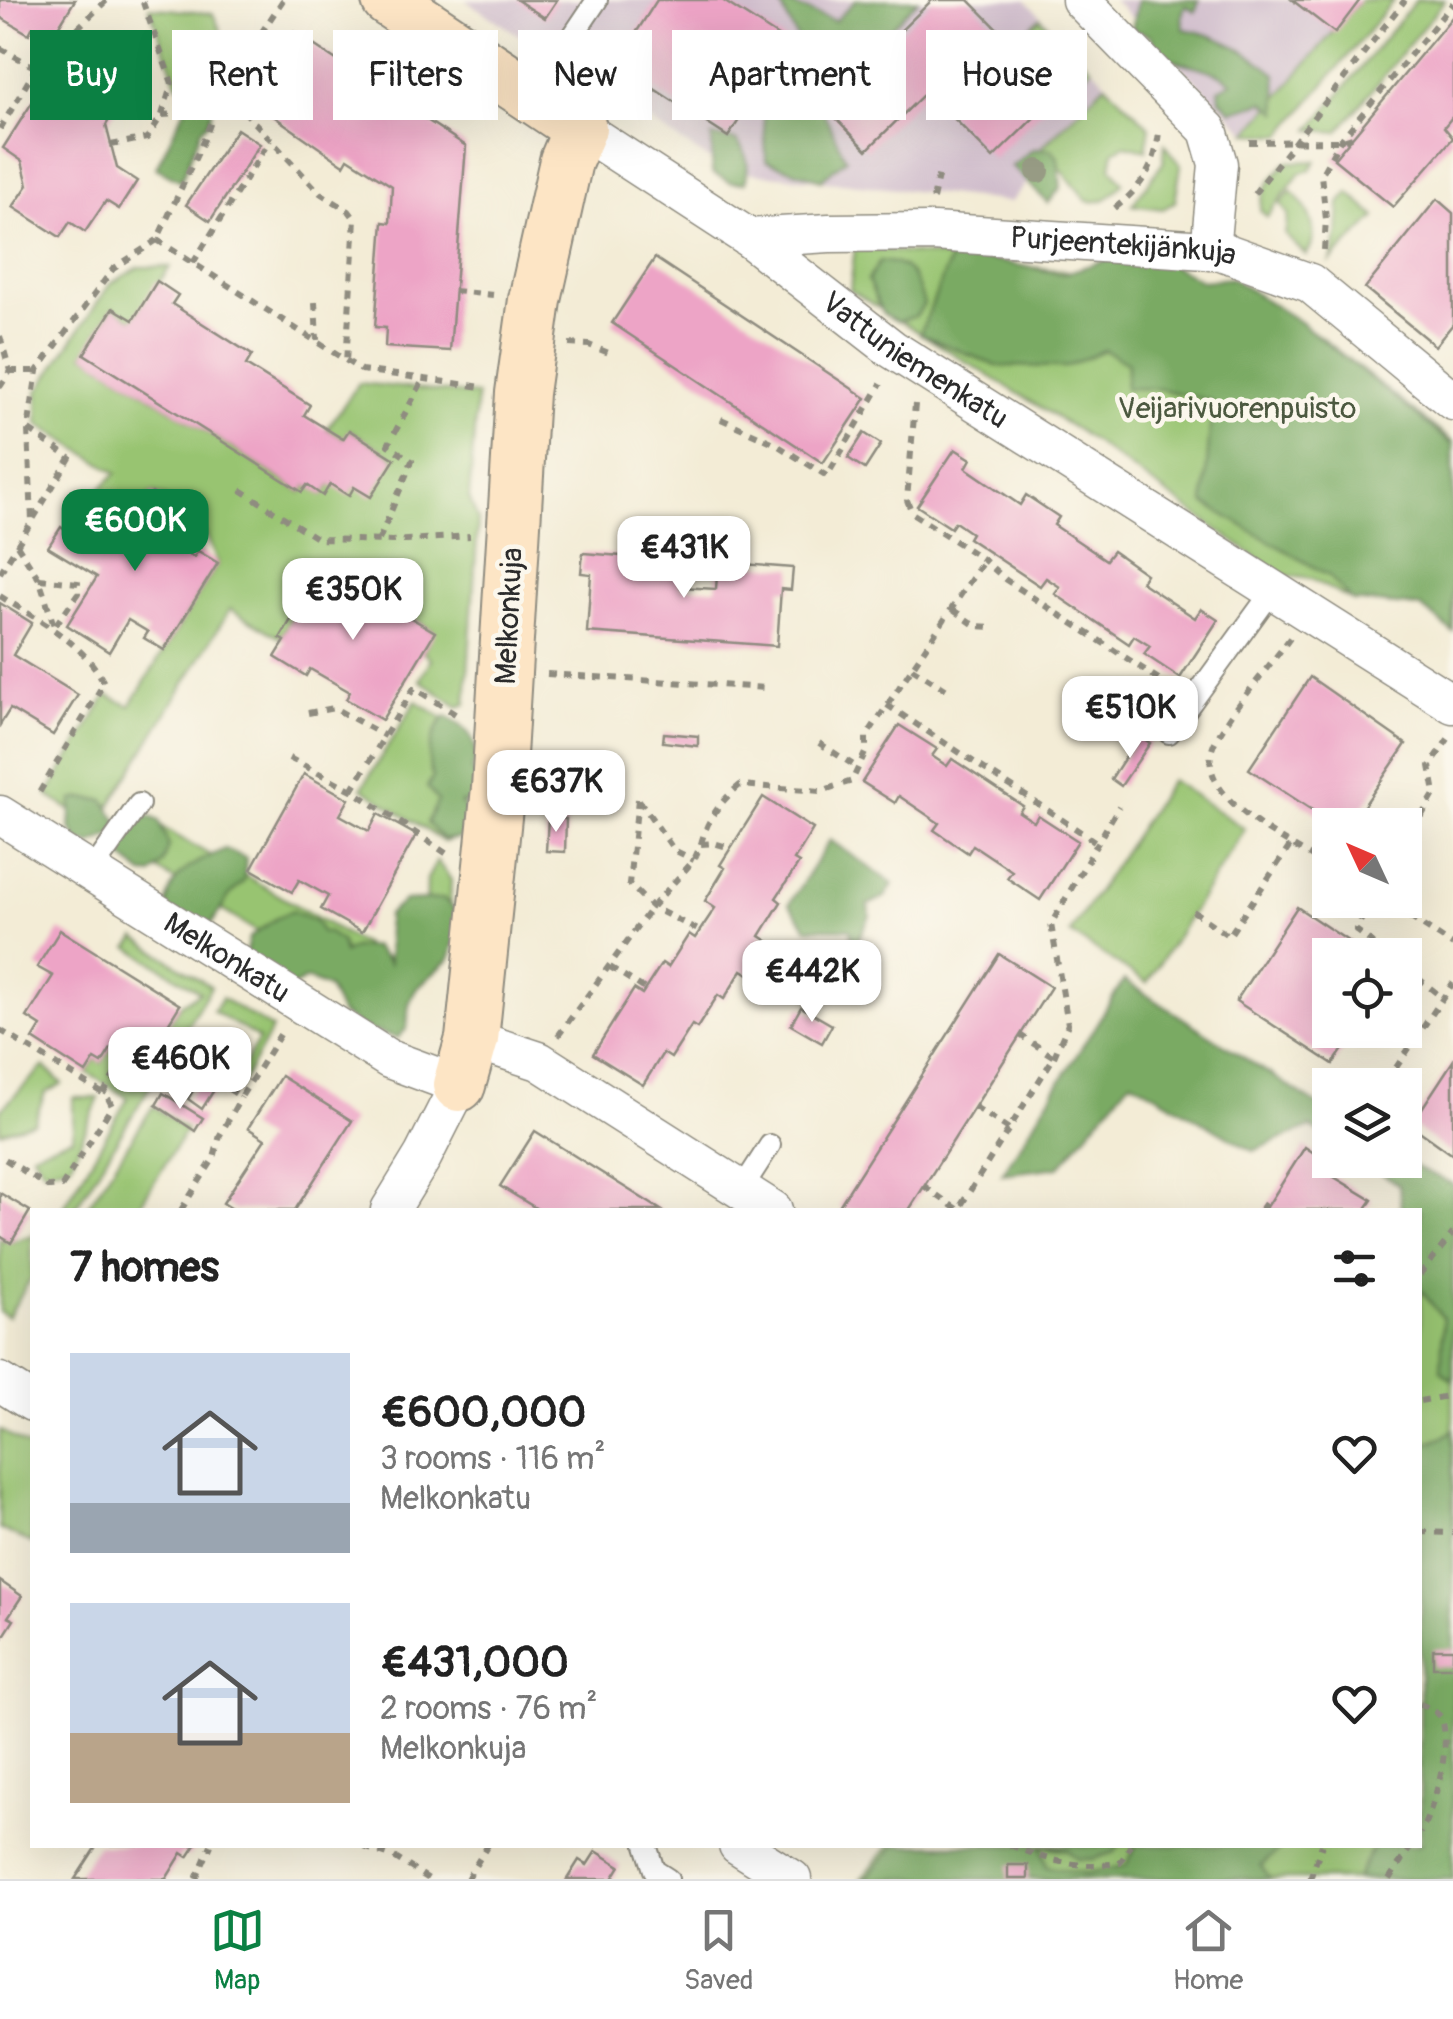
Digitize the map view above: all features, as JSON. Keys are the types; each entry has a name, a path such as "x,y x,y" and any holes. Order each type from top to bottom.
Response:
{"street":[{"name":"Vattuniemenkatu","path":"388,0 518,87"},
{"path":"1090,3 1208,130 1218,164 1216,251"},
{"name":"Vattuniemenkatu","path":"568,120 749,238 892,349 1453,704"},
{"name":"Melkonkuja","path":"391,1208 424,1156 466,1062 503,728 522,393 535,300 566,162 580,128"},
{"name":"Purjeentekijänkuja","path":"749,238 933,232 1216,251 1310,284 1453,400"},
{"name":"Melkonkatu","path":"0,815 388,1059 538,1061 771,1208"},
{"path":"0,1382 30,1401"},
{"path":"743,1848 792,1879"}],"lane":[{"path":"575,30 597,0"},
{"path":"1169,733 1273,590"},
{"path":"91,872 138,804"},
{"path":"741,1190 770,1145"},
{"path":"647,1848 654,1870 668,1879"}],"path":[{"path":"76,30 107,0"},
{"path":"111,145 147,138 162,115 172,84 142,0"},
{"path":"263,30 283,0"},
{"path":"1216,251 1242,220 1258,185 1405,0"},
{"path":"1310,284 1323,256 1326,219 1321,175 1340,141 1453,3"},
{"path":"0,48 30,65"},
{"path":"0,129 30,78"},
{"path":"162,115 172,114"},
{"path":"32,521 28,430 37,371 113,269 157,240 210,120"},
{"path":"253,120 320,193 355,219 346,362"},
{"path":"1106,215 1146,178 1156,156 1160,128"},
{"path":"1291,142 1340,141 1352,137"},
{"path":"193,263 270,140"},
{"path":"933,200 940,172"},
{"path":"157,240 360,370 522,393"},
{"path":"315,302 317,341"},
{"path":"0,336 10,371 0,387"},
{"path":"558,343 589,345 609,353"},
{"path":"10,371 37,371"},
{"path":"379,541 412,461 388,445 423,380"},
{"path":"721,419 772,442 827,476 883,381"},
{"path":"916,389 908,500 912,513 984,560 1006,580 1194,701"},
{"path":"0,573 70,458 28,430"},
{"path":"241,490 318,539 514,536"},
{"path":"17,545 38,578 55,629"},
{"path":"538,1061 652,907 694,860 704,829 722,800 740,785 821,791 852,782 866,752 866,737 984,560"},
{"path":"38,578 78,583 78,593 55,629"},
{"path":"0,596 55,629 96,665 104,683 36,798"},
{"path":"953,610 976,626 994,627"},
{"path":"1294,633 1214,743 1211,769 1220,790 1240,811 1312,856"},
{"path":"912,668 947,690"},
{"path":"506,672 766,688"},
{"path":"352,790 414,688 469,722 503,728"},
{"path":"887,705 1096,842"},
{"path":"308,714 334,708 385,736"},
{"path":"1422,815 1435,793 1430,766 1453,732"},
{"path":"819,743 858,768"},
{"path":"289,758 352,790 487,877"},
{"path":"694,860 674,850 638,800 629,884 652,907 700,930"},
{"path":"959,1208 1054,1056 1068,1024 1051,924 1118,806"},
{"path":"700,844 714,842 730,848"},
{"path":"1193,911 1229,936 1292,843"},
{"path":"1362,918 1356,930 1366,938"},
{"path":"1412,918 1453,945"},
{"path":"610,967 645,989"},
{"path":"1422,981 1443,998"},
{"path":"1396,1068 1453,983"},
{"path":"181,1208 214,1158 220,1135 241,1097 301,1003"},
{"path":"0,1030 104,1094 112,1106 62,1186 49,1187 0,1156"},
{"path":"1020,1035 1054,1056"},
{"path":"104,1094 121,1064"},
{"path":"228,1089 241,1097"},
{"path":"975,1107 1008,1129"},
{"path":"924,1186 955,1208"},
{"path":"1263,1208 1268,1200"},
{"path":"1422,1272 1453,1233"},
{"path":"1422,1402 1453,1395"},
{"path":"1422,1532 1453,1533"},
{"path":"1422,1705 1440,1716 1449,1740 1445,1777 1422,1829"},
{"path":"196,1879 210,1848"},
{"path":"369,1848 394,1857 429,1879"},
{"path":"467,1879 486,1848"},
{"path":"1018,1848 1058,1864 1096,1866 1120,1863 1128,1848"},
{"path":"1310,1879 1321,1848"},
{"path":"1389,1879 1410,1848"}],"shaded area":[{"path":"465,0 1025,0 1055,30 926,30 926,120 1078,120 1011,202 725,170 649,120 652,120 652,30 518,30 518,35"},
{"path":"1113,0 1360,0 1248,133"},
{"path":"1087,63 1108,84 1087,110"}],"green space":[{"path":"778,0 835,21 856,0 918,0 889,30 793,30"},
{"path":"1137,0 1199,0 1195,12 1185,6 1184,29 1233,45 1276,74 1278,112 1264,102 1232,111 1220,100 1219,89 1232,82 1160,55 1150,35 1132,29"},
{"path":"1360,0 1394,0 1282,135 1248,133"},
{"path":"1416,0 1445,0 1338,132 1310,130"},
{"path":"149,7 213,14 220,30 172,30 172,69"},
{"path":"1040,18 1052,30 1027,30"},
{"path":"1105,84 1150,127 1146,150 1125,145 1114,151 1111,167 1123,183 1112,195 1093,202 1087,201 1061,169 1038,151 1069,120 1087,120 1087,102"},
{"path":"179,120 210,120 201,130 181,181 156,168"},
{"path":"764,120 827,120 846,159 821,180 766,161"},
{"path":"712,136 737,141 741,146 747,161 745,183 730,182 712,173"},
{"path":"1165,144 1181,165 1175,202 1163,209 1132,205 1163,163"},
{"path":"1033,149 1052,149 1058,158 1061,187 1048,203 1012,166"},
{"path":"1316,161 1310,170 1300,173 1267,217 1260,210 1266,189 1287,162"},
{"path":"1291,191 1303,204 1313,229 1306,255 1285,235 1288,214 1280,204"},
{"path":"1349,193 1376,217 1331,261 1340,203"},
{"name":"Veijarivuorenpuisto","path":"855,247 1226,289 1277,308 1319,336 1453,442 1453,632 1421,607 1352,601 1311,579 1281,575 1080,432 850,290"},
{"name":"Veijarivuorenpuisto","path":"953,252 1062,274 1116,257 1168,263 1202,281 1231,278 1300,322 1453,445 1453,632 1421,607 1352,601 1329,576 1204,503 1212,401 1160,389 1125,388 1128,363 1104,350 1066,367 996,366 920,334"},
{"path":"880,261 905,268 914,279 924,304 916,316 898,322 882,313 868,280"},
{"path":"139,267 170,267 133,320 113,308 84,354 302,492 307,485 323,495 330,484 354,487 395,459 350,430 343,439 327,429 359,383 477,395 469,498 478,521 466,704 458,707 420,680 431,659 423,652 434,631 400,611 395,618 357,596 361,587 313,582 280,638 230,609 97,827 47,795 107,695 130,706 218,563 195,518 167,498 152,493 121,541 75,512 117,473 38,424 38,391 110,284"},
{"path":"416,701 462,730 455,838 444,842 362,788"},
{"path":"446,716 472,738 476,752 472,770 479,779 475,802 461,803 469,813 468,833 458,839 443,839 427,823 438,801 427,787 433,777 429,762 431,745"},
{"path":"1171,780 1245,829 1147,983 1070,933"},
{"path":"72,800 104,800 119,823 113,835 92,844 80,842 70,828"},
{"path":"143,816 402,967 426,928 427,879 437,861 451,880 449,932 375,1005 124,849"},
{"path":"149,816 159,821 169,846 163,863 152,875 143,874 121,856 118,841 135,823"},
{"path":"830,840 893,884 885,897 868,905 870,916 853,950 850,929 807,928 789,904"},
{"path":"225,849 246,858 244,881 211,925 166,911 177,878"},
{"path":"444,899 462,916 449,960 416,989 409,1004 407,1028 398,1038 363,1028 340,1013 328,988 307,979 290,988 244,959 249,938 292,911 316,921 322,933 341,941 344,953 373,946 389,963 387,915 404,901"},
{"path":"136,938 211,987 75,1208 63,1208 128,1098 86,1072 95,1059 102,1063 120,1034 150,1052 180,1005 200,992 129,947"},
{"path":"1124,980 1312,1101 1312,1128 1253,1151 1131,1080 1059,1167 1002,1174"},
{"path":"222,998 272,1029 239,1088 232,1085 259,1039 213,1011"},
{"path":"44,1066 62,1084 45,1093 34,1122 0,1132 0,1110"},
{"path":"73,1098 99,1098 71,1164 44,1170 32,1153 73,1137"},
{"path":"153,1106 186,1130 138,1208 88,1206"},
{"path":"1422,1169 1453,1184 1453,1381 1441,1370 1443,1318 1422,1292 1422,1208 1401,1208 1399,1185 1388,1178 1422,1178"},
{"path":"1453,1210 1453,1879 861,1879 887,1848 1422,1848 1422,1245"},
{"path":"30,1236 30,1280 8,1317 0,1312 0,1238 11,1242"},
{"path":"0,1430 30,1448 30,1542 0,1529"},
{"path":"1453,1430 1453,1879 1356,1879 1372,1848 1422,1848 1422,1445"},
{"path":"893,1848 1042,1848 1047,1867 1086,1873 1126,1866 1134,1848 1281,1848 1261,1866 1270,1879 865,1879"},
{"path":"1054,1848 1118,1848 1092,1859 1077,1859 1067,1850"}],"building":[{"path":"0,0 75,0 57,30 32,28 29,34 0,17"},
{"path":"517,0 557,0 545,18"},
{"path":"657,0 722,0 769,30 672,30 672,100 652,87 652,30 638,30"},
{"path":"932,0 969,0 999,30 926,30 926,92 906,112 906,30 901,30"},
{"path":"1292,0 1360,0 1335,33"},
{"path":"1453,16 1453,116 1444,127 1453,138 1393,207 1334,159"},
{"path":"313,45 333,58 333,120 427,120 466,146 450,351 385,347 386,328 375,327 383,222 390,223 392,186 348,158 344,165 279,120 313,120"},
{"path":"30,106 30,120 109,120 106,125 117,168 137,181 119,209 106,201 85,232 70,222 60,237 13,207 28,185 22,161 3,148"},
{"path":"702,120 739,120 728,137"},
{"path":"838,120 898,120 867,150"},
{"path":"956,120 1032,120 993,158"},
{"path":"237,129 260,144 210,221 186,205"},
{"path":"1437,199 1453,213 1453,324 1435,346 1365,288"},
{"path":"655,258 866,398 823,463 612,323"},
{"path":"157,281 178,295 172,304 252,355 246,365 310,405 304,415 343,439 349,430 395,459 371,497 354,487 349,496 330,484 323,496 307,485 302,492 84,354 113,308 133,320"},
{"path":"864,433 881,444 865,469 848,458"},
{"path":"955,449 971,459 966,468 1020,505 1026,495 1059,517 1054,525 1106,560 1113,551 1146,574 1141,582 1195,618 1201,609 1218,620 1180,678 1144,654 1150,646 1134,636 1129,644 1055,594 1060,587 1046,578 1040,586 968,538 971,533 955,522 951,528 917,506"},
{"path":"152,493 195,513 175,545 194,557 198,551 218,563 164,650 144,638 148,632 128,620 109,652 67,625 97,577 48,547 61,527 65,530 75,512 121,541"},
{"path":"583,553 672,560 671,575 682,576 681,587 716,589 718,562 793,568 791,590 781,589 777,646 587,632 591,574 581,573"},
{"path":"328,567 362,587 357,596 395,618 399,611 435,632 382,720 346,699 350,692 310,669 306,676 275,657 285,641 280,638 314,581 318,584"},
{"path":"0,603 32,623 13,655 78,695 53,735 10,709 0,725"},
{"path":"1310,677 1406,744 1363,808 1312,810 1249,769"},
{"path":"899,725 937,749 932,756 947,766 952,759 1023,806 1019,812 1034,822 1038,815 1078,841 1040,900 1007,878 1012,871 973,845 968,853 934,830 939,823 899,796 895,803 862,782"},
{"path":"664,733 698,736 698,746 663,742"},
{"path":"1139,736 1150,743 1121,786 1111,779"},
{"path":"304,774 349,799 340,815 369,831 378,814 416,835 362,932 321,909 328,896 299,880 292,892 251,869"},
{"path":"763,797 813,829 794,860 799,863 776,898 781,902 760,936 771,943 750,975 742,970 724,999 718,995 671,1058 663,1053 643,1085 593,1054 634,989 642,994 662,963 668,967 689,934 695,938 715,908 705,901 725,868 720,865"},
{"path":"548,818 566,819 565,852 546,851"},
{"path":"1297,907 1344,938 1312,938 1312,1048 1344,1048 1333,1064 1236,1001"},
{"path":"60,930 180,1005 150,1053 120,1034 102,1063 95,1059 86,1073 33,1039 41,1026 27,1017 53,976 37,967"},
{"path":"999,954 1051,987 910,1208 839,1206"},
{"path":"801,1007 832,1025 822,1043 791,1025"},
{"path":"1453,1061 1453,1155 1422,1133 1422,1108"},
{"path":"281,1076 352,1121 296,1208 231,1208 223,1203 265,1139 248,1128"},
{"path":"199,1081 214,1090 202,1109 188,1099"},
{"path":"163,1093 203,1118 195,1131 156,1105"},
{"path":"535,1131 658,1208 536,1208 500,1186"},
{"path":"1305,1147 1312,1152 1312,1178 1336,1178 1372,1200 1366,1208 1266,1208"},
{"path":"0,1193 30,1211 11,1243 0,1236"},
{"path":"0,1581 22,1596 8,1617 14,1620 0,1642"},
{"path":"1433,1649 1453,1649 1453,1667 1433,1667"},
{"path":"95,1848 194,1848 188,1857 182,1853 166,1879 75,1879"},
{"path":"596,1851 620,1866 612,1879 567,1879 579,1860 587,1865"},
{"path":"1008,1865 1028,1865 1028,1879 1008,1879"}]}
